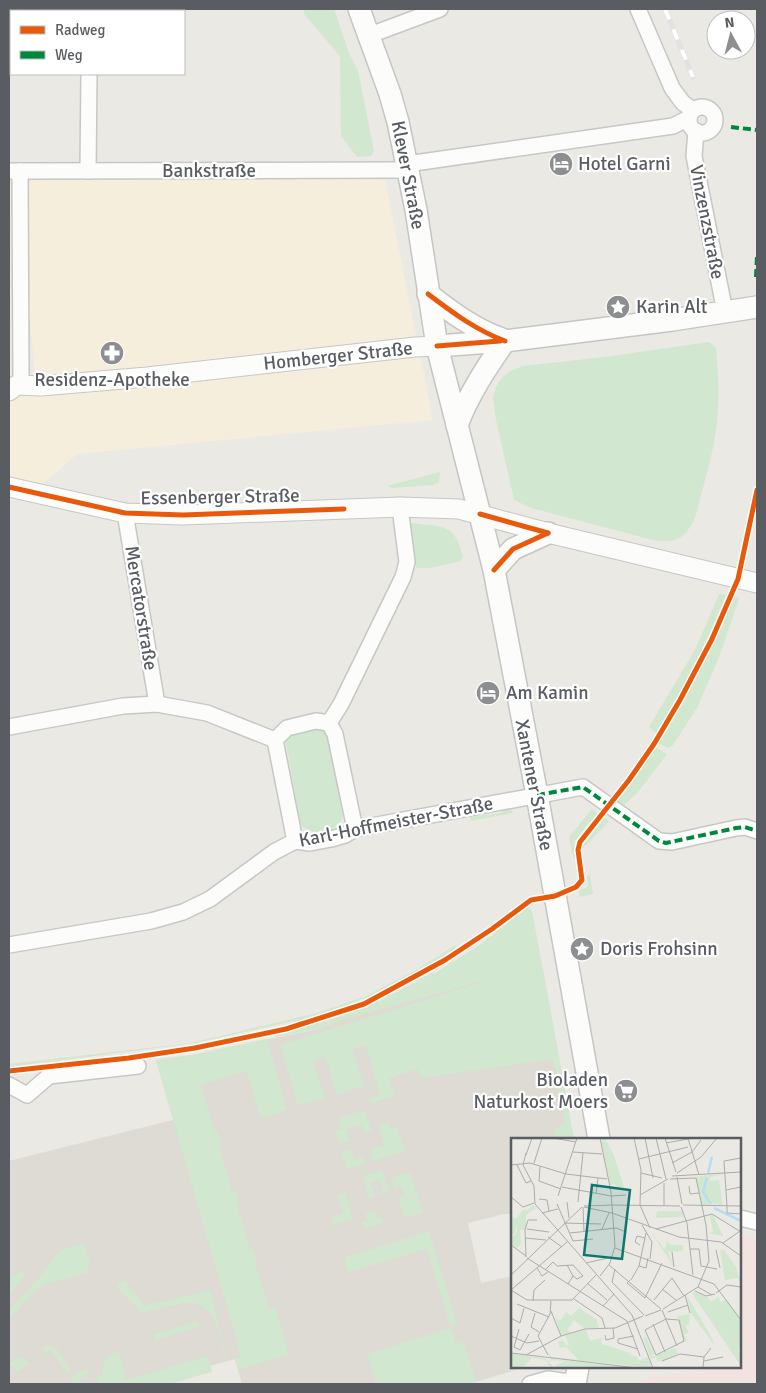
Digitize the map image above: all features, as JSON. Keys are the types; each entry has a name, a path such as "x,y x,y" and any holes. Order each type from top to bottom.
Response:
{"main road":[{"name":"Klever Straße","path":"359,9 390,94 408,167 437,346"},
{"path":"428,294 461,319 484,333 505,341 476,383 465,404 457,426"},
{"name":"Homberger Straße","path":"437,346 505,341 757,307"},
{"name":"Xantener Straße","path":"437,346 494,570 599,1138"},
{"path":"494,570 513,549 548,533"}],"street":[{"path":"370,35 440,9"},
{"path":"408,167 673,126 692,120 672,88 638,9"},
{"path":"88,75 88,171"},
{"name":"Vinzenzstraße","path":"692,120 694,156 725,312"},
{"name":"Bankstraße","path":"14,171 408,167"},
{"path":"13,388 20,378 14,171"},
{"name":"Homberger Straße","path":"13,388 137,378 437,346"},
{"name":"Essenberger Straße","path":"9,487 125,513 183,515 400,507 451,508 757,583"},
{"path":"329,724 341,704 403,577 407,562 400,507"},
{"name":"Mercatorstraße","path":"125,513 157,704"},
{"path":"9,727 123,706 157,704 207,713 275,740"},
{"path":"275,740 287,728 316,721 329,724 335,734 354,829"},
{"path":"275,740 295,841"},
{"name":"Karl-Hoffmeister-Straße","path":"9,945 151,921 183,912 210,899 274,852 295,841 310,843 345,835 354,829 582,787 659,841 666,843 736,828 757,830"},
{"path":"9,1086 27,1095 49,1076 138,1066"},
{"path":"741,1218 757,1222"},
{"path":"530,1384 548,1379 576,1378"}],"shaded area":[{"path":"17,177 385,179 433,420 77,454 43,484 9,476 9,377 35,375"},
{"path":"529,943 574,1138 511,1138 511,1214 468,1223 481,1283 511,1276 511,1368 523,1368 469,1384 242,1384 235,1359 143,1384 9,1384 9,1161 173,1120 156,1060 192,1055 319,1029"},
{"path":"741,1235 757,1239 757,1384 636,1384 646,1378 701,1371 703,1368 741,1368"}],"green space":[{"path":"304,9 334,9 349,53 358,71 374,151 371,156 357,157 341,136 340,56 304,14"},
{"path":"709,342 716,348 717,425 696,515 685,534 675,540 653,540 531,508 514,500 493,398 496,387 501,379 510,371 523,366 605,357"},
{"path":"440,472 439,482 433,485 392,488 387,486"},
{"path":"411,523 439,526 451,532 460,546 463,558 461,561 430,568 417,568 408,530"},
{"path":"719,594 726,595 711,631 685,683 656,733 649,727 695,650"},
{"path":"734,597 739,598 737,605 719,657 698,706 673,745 668,748 659,743 694,682"},
{"path":"314,728 323,729 328,736 343,815 336,826 323,832 310,831 300,822 286,743 289,735"},
{"path":"656,748 667,754 638,792 623,806 617,802"},
{"path":"592,809 597,813 574,842 575,856 573,858 569,837"},
{"path":"501,810 513,811 512,813 471,821 470,817 502,813"},
{"path":"605,818 609,821 582,849 582,845"},
{"path":"590,875 593,894 580,897 579,890 588,887 587,876"},
{"path":"527,908 532,911 574,1138 555,1138 554,1129 565,1123 553,1059 421,1078 417,1069 389,1078 395,1096 372,1103 368,1099 380,1096 366,1045 352,1049 364,1086 337,1095 325,1057 313,1061 325,1098 298,1106 280,1045 515,972 353,1017 319,1029 275,1037 274,1034 353,1012 374,1003 433,972 434,974 481,944"},
{"path":"456,945 457,947 417,972 374,994 331,1011 307,1018 195,1043 9,1067 9,1064 191,1043 317,1013 366,996 418,969"},
{"path":"267,1039 287,1110 261,1118 246,1071 200,1085 215,1131 217,1131 221,1143 219,1145 232,1191 235,1190 250,1250 253,1249 257,1262 255,1263 269,1309 275,1307 289,1354 238,1370 235,1359 241,1356 156,1060 192,1055"},
{"path":"365,1110 371,1131 364,1133 361,1125 346,1129 349,1141 339,1144 335,1131 341,1129 338,1118"},
{"path":"388,1122 390,1128 397,1126 405,1151 374,1161 370,1150 385,1145 378,1125"},
{"path":"351,1149 354,1160 363,1157 365,1164 347,1169 341,1152"},
{"path":"382,1170 389,1192 380,1194 379,1191 383,1189 380,1180 370,1182 375,1196 369,1198 363,1176"},
{"path":"410,1172 423,1212 404,1218 398,1198 404,1196 402,1186 394,1188 391,1178"},
{"path":"345,1192 353,1219 334,1225 331,1217 343,1213 337,1195"},
{"path":"375,1211 377,1218 382,1217 384,1223 364,1229 362,1222 367,1221 365,1214"},
{"path":"429,1231 457,1324 450,1326 427,1249 348,1272 344,1258"},
{"path":"84,1243 89,1262 86,1273 44,1285 31,1295 9,1320 9,1310 44,1272 59,1251"},
{"path":"22,1272 25,1274 9,1297 9,1277"},
{"path":"126,1280 143,1306 210,1290 227,1362 219,1333 211,1315 205,1308 197,1304 187,1303 142,1313 118,1289 118,1283"},
{"path":"198,1322 200,1327 155,1340 153,1334"},
{"path":"451,1328 456,1344 463,1342 476,1381 467,1384 376,1384 367,1354"},
{"path":"47,1345 56,1348 70,1369 70,1372 67,1373 51,1350 45,1354 41,1347"},
{"path":"119,1351 126,1380 208,1356 212,1372 170,1384 100,1384 97,1382 98,1375 102,1376 105,1360 110,1355"},
{"path":"16,1357 20,1359 24,1357 29,1364 18,1371 9,1364"},
{"path":"88,1369 87,1379 81,1377 79,1384 74,1384 70,1378"}],"railway":[{"path":"665,9 693,77"}],"marked path":[{"path":"731,127 757,130"},
{"path":"756,277 757,256"},
{"path":"537,795 583,787 659,841 666,843 736,828 745,827 757,831"}],"cycle path":[{"path":"428,294 474,326 505,341"},
{"path":"437,346 500,341"},
{"path":"9,487 125,513 183,515 344,509"},
{"path":"9,1071 129,1058 195,1048 286,1029 364,1004 445,960 531,900 555,896 576,887 582,880 578,850 580,842 629,780 654,744 712,639 738,579 757,490"},
{"path":"480,514 548,533"},
{"path":"494,570 513,549 548,533"}],"place":[{"name":"Hotel Garni","path":"561,164"},
{"name":"Karin Alt","path":"618,307"},
{"name":"Residenz-Apotheke","path":"112,353"},
{"name":"Am Kamin","path":"488,693"},
{"name":"Doris Frohsinn","path":"582,949"},
{"name":"Bioladen Naturkost Moers","path":"626,1091"}]}
